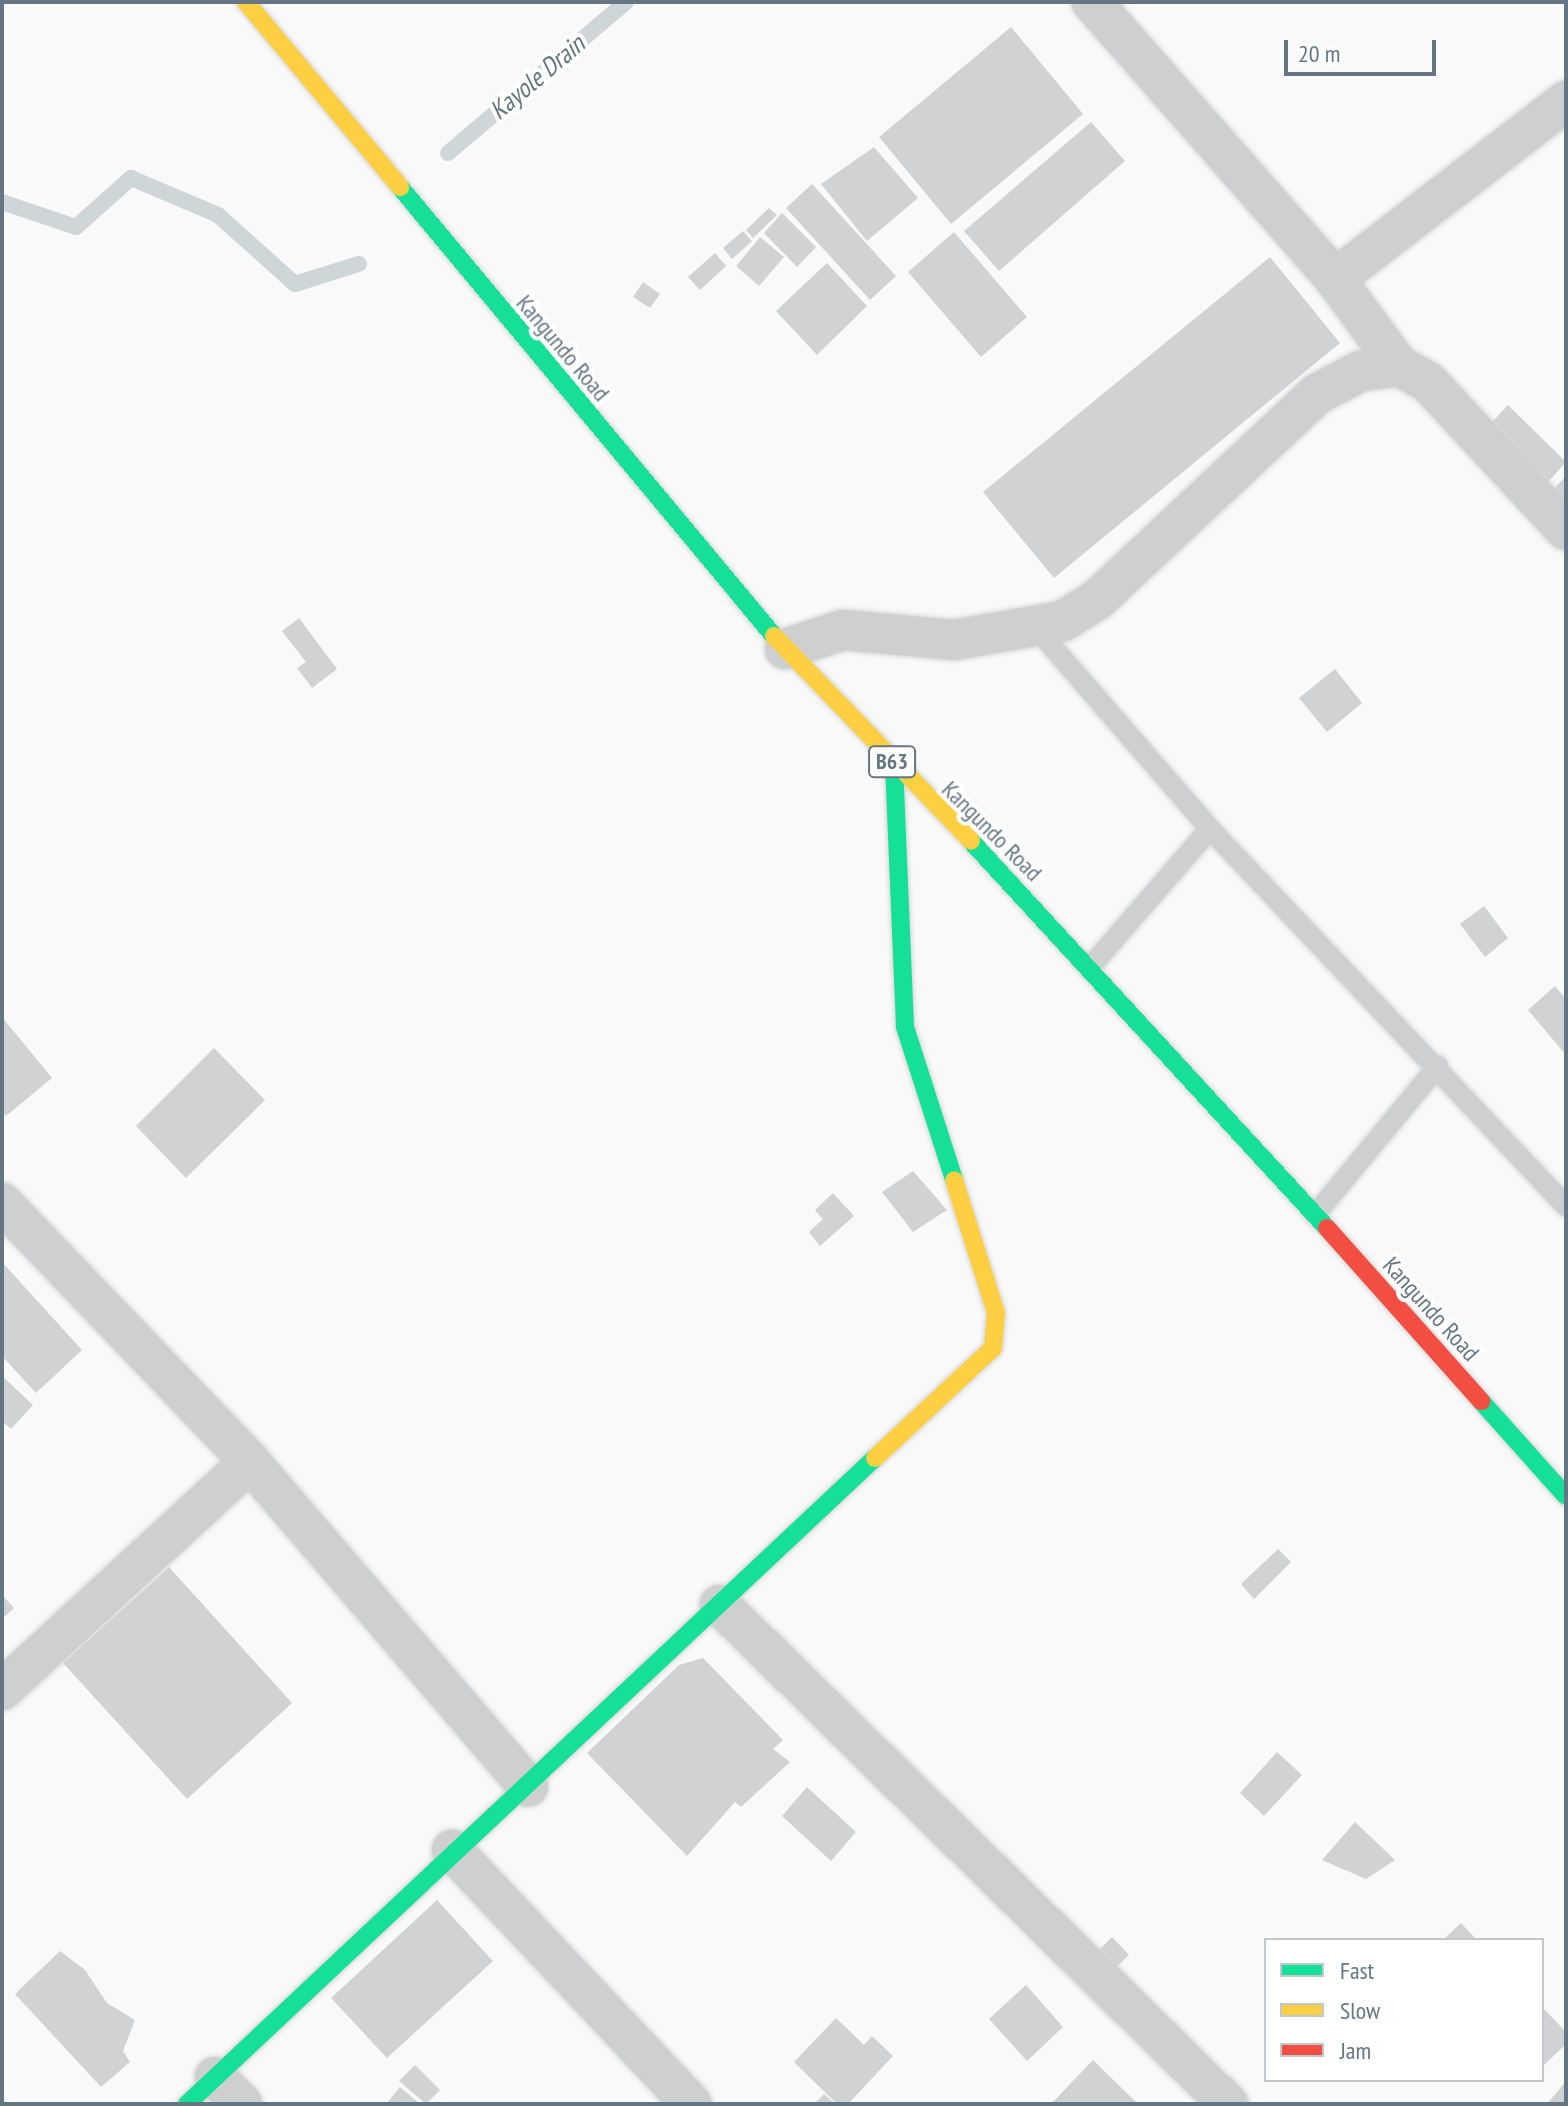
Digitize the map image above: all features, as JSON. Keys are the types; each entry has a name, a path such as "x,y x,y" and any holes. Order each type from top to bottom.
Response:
{"main road":[{"name":"Kangundo Road","path":"246,2 785,649 1092,965 1566,1496"},
{"path":"187,2104 229,2091 452,1850 528,1786 993,1348 997,1333 905,1027 894,764"}],"street":[{"path":"1092,2 1335,279 1399,366 1455,408 1566,530"},
{"path":"1335,279 1566,101"},
{"path":"785,649 843,630 954,640 1036,628 1098,599 1317,394 1342,377 1399,366"},
{"path":"2,1204 250,1462 528,1786"},
{"path":"2,1690 250,1462"},
{"path":"720,1605 1228,2104"},
{"path":"452,1850 691,2104"}],"lane":[{"path":"1036,628 1210,829 1438,1066 1566,1206"},
{"path":"1092,965 1210,829"},
{"path":"1315,1215 1438,1066"}],"building":[{"path":"1011,27 1083,114 951,224 879,137"},
{"path":"1091,122 1125,161 999,271 964,231"},
{"path":"874,147 918,198 867,241 821,184"},
{"path":"812,184 896,276 870,300 786,208"},
{"path":"769,208 777,215 753,238 746,230"},
{"path":"782,213 816,247 797,267 764,233"},
{"path":"743,231 752,241 732,259 723,248"},
{"path":"954,232 1027,317 981,357 908,272"},
{"path":"760,237 784,257 759,286 736,266"},
{"path":"715,253 726,266 700,290 688,277"},
{"path":"1270,257 1340,343 1054,578 983,492"},
{"path":"827,263 867,306 817,355 776,311"},
{"path":"643,282 660,294 650,308 633,297"},
{"path":"1508,405 1566,462 1540,491 1481,434"},
{"path":"1566,476 1566,525 1542,501"},
{"path":"299,618 337,669 312,688 297,668 306,662 282,631"},
{"path":"1335,669 1362,703 1327,732 1299,698"},
{"path":"1484,906 1508,938 1485,957 1460,924"},
{"path":"1555,986 1566,999 1566,1055 1528,1010"},
{"path":"2,1017 52,1078 6,1116 2,1112"},
{"path":"214,1048 265,1100 186,1178 136,1126"},
{"path":"913,1171 947,1210 913,1232 882,1192"},
{"path":"833,1193 854,1216 820,1246 809,1232 823,1219 815,1210"},
{"path":"2,1262 82,1350 36,1393 2,1356"},
{"path":"2,1376 33,1405 11,1429 2,1421"},
{"path":"1278,1549 1291,1562 1254,1599 1241,1584"},
{"path":"169,1567 292,1703 187,1799 63,1663"},
{"path":"2,1595 14,1608 2,1619"},
{"path":"703,1658 783,1740 773,1749 790,1762 741,1807 735,1802 687,1856 587,1753 679,1665"},
{"path":"1277,1752 1302,1775 1264,1816 1240,1793"},
{"path":"807,1787 856,1832 831,1861 782,1816"},
{"path":"1355,1822 1395,1860 1366,1879 1322,1860"},
{"path":"437,1900 493,1961 387,2058 331,1998"},
{"path":"1461,1923 1475,1938 1445,1938"},
{"path":"1112,1937 1129,1955 1108,1975 1091,1958"},
{"path":"60,1951 85,1970 107,2003 135,2020 123,2051 130,2062 101,2087 15,1994"},
{"path":"1026,1985 1063,2027 1027,2061 989,2019"},
{"path":"1544,2009 1566,2032 1566,2044 1544,2065"},
{"path":"836,2018 864,2045 872,2036 893,2056 848,2104 837,2104 794,2062"},
{"path":"1093,2060 1138,2104 1051,2104"},
{"path":"415,2065 440,2090 426,2104 399,2081"},
{"path":"1566,2081 1566,2104 1547,2104"},
{"path":"400,2087 420,2104 386,2104"},
{"path":"824,2094 836,2104 814,2104"}],"waterway":[{"name":"Kayole Drain","path":"448,153 626,2"},
{"name":"Kayole Drain","path":"2,202 76,227 131,178 218,215 295,284 359,264"}],"traffic: fast":[{"path":"400,187 774,636"},
{"path":"894,764 905,1027 954,1180"},
{"path":"971,841 1327,1228"},
{"path":"1481,1401 1566,1496"},
{"path":"187,2104 875,1458"}],"traffic: slow":[{"path":"246,2 400,187"},
{"path":"774,636 971,841"},
{"path":"875,1458 993,1348 996,1313 954,1180"}],"traffic: jam":[{"path":"1327,1228 1481,1401"}]}
